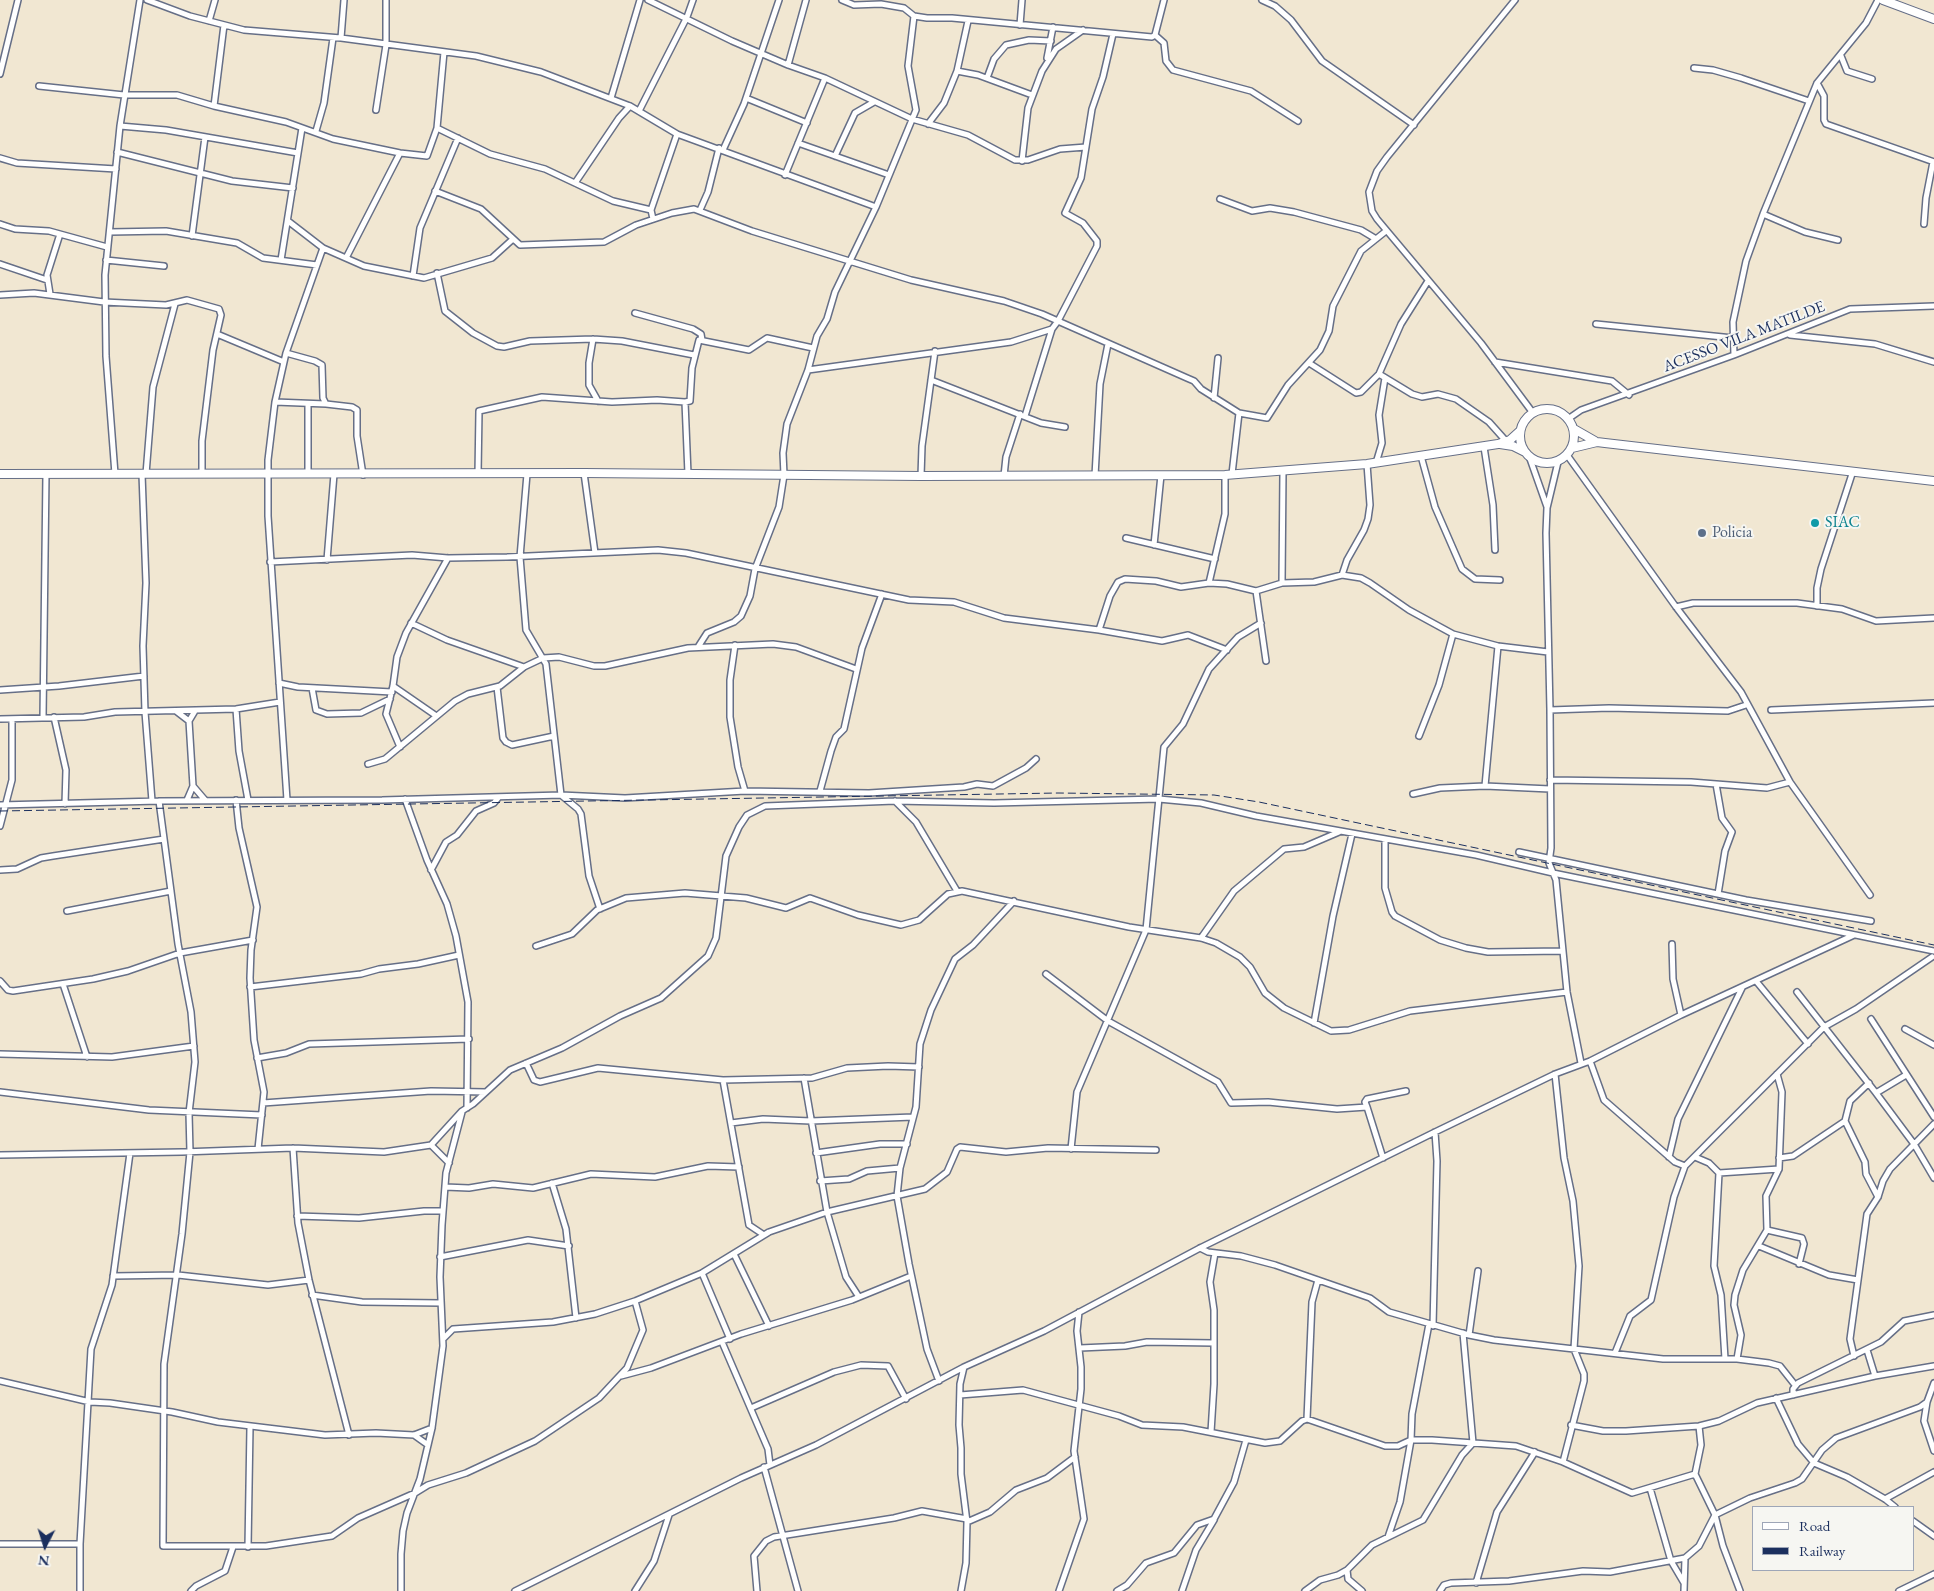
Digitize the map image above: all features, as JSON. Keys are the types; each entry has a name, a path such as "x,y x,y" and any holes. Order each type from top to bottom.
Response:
{"main road":[{"path":"1883,0 1934,19"},
{"path":"0,474 1229,475 1367,464 1484,447 1506,441 1520,431 1527,418 1533,413 1542,409 1552,409 1568,419 1574,429 1581,435 1596,442 1934,481"},
{"path":"1498,444 1513,446 1537,462 1547,464 1558,462 1572,448 1575,439 1574,429"},
{"path":"1520,431 1520,439 1527,455"},
{"path":"1572,448 1596,442"}],"street":[{"path":"0,74 18,0"},
{"path":"115,474 106,356 104,302 106,260 124,95 140,0"},
{"path":"147,0 209,21 244,30 340,38 476,56 541,72 630,106 677,134 876,207"},
{"path":"209,21 215,0"},
{"path":"340,38 344,0"},
{"path":"376,110 386,45 386,0"},
{"path":"611,98 640,0"},
{"path":"648,0 760,53 825,78 912,119 968,135 1015,160 1022,161 1060,149 1086,147"},
{"path":"639,111 687,17 693,0"},
{"path":"700,210 708,192 721,149 746,98 779,0"},
{"path":"788,65 806,0"},
{"path":"842,0 854,5 865,2 904,8 914,16 1054,27 1113,34 1152,37 1155,35"},
{"path":"904,0 904,8"},
{"path":"1020,25 1022,0"},
{"path":"1155,35 1164,0"},
{"path":"1262,0 1275,6 1291,20 1322,61 1414,125"},
{"path":"1515,0 1447,81 1387,157 1371,183 1369,192 1372,211 1386,231 1495,362 1533,413"},
{"path":"1734,355 1733,322 1746,262 1763,214 1817,83 1841,56 1866,23 1878,0"},
{"path":"698,647 707,633 734,622 741,616 750,596 755,569 776,518 784,475 783,453 787,424 808,370 813,348 876,207 916,105 908,66 914,16"},
{"path":"928,124 944,103 957,71 968,21"},
{"path":"214,106 224,25"},
{"path":"1022,161 1028,108 1046,61 1054,27"},
{"path":"1046,61 1056,49 1083,30"},
{"path":"1004,476 1006,457 1052,329 1097,246 1096,241 1083,223 1065,213 1081,178 1092,109 1103,78 1113,34"},
{"path":"1155,35 1164,43 1166,60 1173,70 1251,91 1298,122"},
{"path":"316,131 324,102 333,38"},
{"path":"987,78 994,59 1006,45 1029,40 1050,41"},
{"path":"39,86 124,95 169,94 214,106 264,116 316,131 333,139 400,154 427,156 437,128 444,52"},
{"path":"1841,56 1847,71 1872,79"},
{"path":"1694,68 1713,70 1741,78 1809,101"},
{"path":"957,71 987,78 1032,95"},
{"path":"785,175 825,78"},
{"path":"1817,83 1824,96 1824,120 1826,124 1934,162 1926,198 1924,224"},
{"path":"746,98 806,123"},
{"path":"836,156 854,113 874,102"},
{"path":"575,183 619,118 630,106"},
{"path":"120,126 205,137 298,153"},
{"path":"281,260 302,128"},
{"path":"437,128 490,154 545,169 613,201 651,210"},
{"path":"653,219 651,210 677,134"},
{"path":"192,236 205,137"},
{"path":"413,276 418,235 458,138"},
{"path":"798,143 889,175"},
{"path":"117,152 232,181 293,188"},
{"path":"346,258 400,154"},
{"path":"0,158 17,163 116,169"},
{"path":"435,191 481,209 513,239 523,245 599,243 653,219 686,210 700,210 752,231 850,262 911,280 1004,301 1058,321 1194,381 1200,389 1239,413 1267,418 1288,385 1309,363 1326,338 1333,306 1343,290 1352,265 1361,251 1386,231"},
{"path":"1220,199 1252,211 1270,208 1294,212 1361,230 1376,239"},
{"path":"1763,214 1805,232 1838,240"},
{"path":"288,221 323,248 364,266 427,278 437,273 466,267 492,258 513,239"},
{"path":"0,224 14,229 40,230 60,234 107,246"},
{"path":"110,232 161,230 237,243 258,257 317,265"},
{"path":"50,294 48,280 50,262 60,234"},
{"path":"287,800 270,562 269,474 275,402 286,353 323,248"},
{"path":"106,260 164,266"},
{"path":"0,264 48,280"},
{"path":"437,273 445,311 473,333 497,346 504,347 530,341 593,338 622,341 694,355"},
{"path":"1309,363 1356,392 1360,392 1379,374 1401,324 1428,281"},
{"path":"0,295 20,293 50,294 104,302 175,304 192,300 219,309 221,315 202,441 202,474"},
{"path":"152,801 144,676 146,583 144,474 153,387 175,304"},
{"name":"ACESSO VILA MATILDE","path":"1568,419 1581,410 1628,395 1856,308 1934,306"},
{"path":"635,313 693,329 701,334 702,340"},
{"path":"1596,324 1733,338"},
{"path":"808,370 1011,342 1052,329"},
{"path":"217,334 284,362"},
{"path":"1788,335 1874,344 1934,362"},
{"path":"593,338 589,363 589,385 598,401"},
{"path":"702,340 749,350 767,338 813,348"},
{"path":"478,474 479,411 542,397 598,401 690,401 694,355 698,343 702,340"},
{"path":"1095,476 1100,384 1108,344"},
{"path":"921,476 922,446 935,351"},
{"path":"286,353 315,361 322,365 322,398 326,404"},
{"path":"1214,398 1218,358"},
{"path":"1495,362 1612,381 1628,395"},
{"path":"1379,374 1412,394 1422,397 1438,394 1456,399 1489,422 1506,441"},
{"path":"1376,463 1382,443 1379,415 1385,378"},
{"path":"931,380 1041,423 1065,427"},
{"path":"275,402 326,404 352,407 357,410 357,436 363,474"},
{"path":"684,402 688,474"},
{"path":"308,404 308,474"},
{"path":"1209,583 1224,514 1239,413"},
{"path":"1484,447 1493,504 1495,550"},
{"path":"1527,455 1547,508"},
{"path":"1567,455 1676,607 1741,692 1746,705 1790,782 1870,896"},
{"path":"1421,456 1435,507 1462,569 1475,579 1500,580"},
{"path":"1558,462 1547,508 1550,710 1549,859 1556,880 1567,992 1581,1063"},
{"path":"1342,576 1347,560 1368,519 1370,506 1367,464"},
{"path":"1818,606 1817,588 1821,570 1853,471"},
{"path":"1282,583 1283,472"},
{"path":"584,473 594,553"},
{"path":"43,718 46,474"},
{"path":"327,560 334,474"},
{"path":"527,474 520,557 526,630 546,664 561,795 578,809 581,814 590,876 600,909"},
{"path":"1154,545 1161,475"},
{"path":"1126,538 1215,560"},
{"path":"270,562 412,555 448,558 520,557 658,550 686,553 755,569 917,601 954,602 1004,618 1099,630 1162,641 1188,635 1227,650"},
{"path":"400,747 386,718 397,657 411,623 448,558"},
{"path":"1099,630 1110,596 1121,580 1156,581 1181,587 1209,583 1227,584 1256,591 1282,583 1314,582 1342,576 1361,578 1409,610 1453,634 1498,646 1548,652"},
{"path":"1256,591 1266,661"},
{"path":"820,791 830,751 836,737 844,729 856,669 882,594"},
{"path":"1676,607 1693,603 1797,602 1842,609 1876,621 1934,618"},
{"path":"411,623 447,640 524,666"},
{"path":"1071,1149 1077,1092 1108,1021 1129,965 1146,930 1164,747 1183,724 1206,674 1241,634 1261,623"},
{"path":"1420,736 1439,685 1453,634"},
{"path":"368,764 385,759 435,715 468,694 506,683 524,666 543,658 559,658 594,666 605,666 698,647 773,644 796,647 856,669"},
{"path":"735,645 730,680 730,717 738,768 745,792"},
{"path":"1485,786 1498,646"},
{"path":"0,690 144,676"},
{"path":"279,683 312,688 392,689 435,715"},
{"path":"497,687 503,738 506,742 512,744 554,736"},
{"path":"312,688 316,710 326,714 361,714 390,699"},
{"path":"0,720 236,709 280,702"},
{"path":"1771,710 1934,703"},
{"path":"1550,710 1609,708 1728,711 1746,705"},
{"path":"236,709 239,751 248,800"},
{"path":"176,711 189,721"},
{"path":"187,800 193,786 189,721 195,711"},
{"path":"54,717 66,770 65,804"},
{"path":"0,826 3,805 12,780 12,719"},
{"path":"3,805 187,800 406,799 561,795 625,798 745,792 820,791 869,793 964,787 976,784 993,786 1026,768 1036,759"},
{"path":"1550,780 1716,784 1766,788 1790,782"},
{"path":"1716,784 1722,818 1732,832 1725,851 1718,894"},
{"path":"193,786 205,800"},
{"path":"1413,794 1440,788 1485,786 1550,789"},
{"path":"431,870 446,842 457,835 476,811 494,803 499,797"},
{"path":"0,1155 190,1152 293,1148 384,1152 431,1144 497,1080 510,1070 562,1048 669,992 708,956 714,947 726,856 739,827 747,815 765,806 895,801 994,803 1159,798 1202,803 1339,832 1476,855 1553,873 1927,950 1933,956 1856,1009 1824,1027 1685,1166 1674,1197 1651,1300 1630,1316 1615,1353"},
{"path":"401,1591 403,1531 432,1428 443,1339 440,1257 445,1186 449,1163 465,1110 469,1040 468,1002 450,916 431,870 406,799"},
{"path":"236,800 239,828 257,907 250,957 250,987 263,1102 258,1149"},
{"path":"159,801 180,953 191,1012 195,1072 189,1113 190,1152 178,1275 164,1364 166,1411 163,1475 163,1546 248,1547 332,1536 358,1518 415,1493 428,1485 466,1473 547,1434 599,1398 621,1376 631,1360 643,1330 635,1301"},
{"path":"895,801 916,822 957,891"},
{"path":"1201,938 1234,891 1284,849 1304,847 1339,832"},
{"path":"1314,1023 1332,916 1352,834"},
{"path":"0,870 17,869 41,858 164,839"},
{"path":"1385,839 1385,888 1395,916 1440,940 1466,948 1488,952 1562,950"},
{"path":"1519,852 1718,894 1871,920"},
{"path":"67,911 171,891"},
{"path":"536,946 572,934 600,909 626,898 685,894 722,896 746,898 786,908 810,898 858,915 900,926 909,925 927,916 943,899 957,891 1014,901 1146,930 1201,938 1216,943 1240,958 1250,967 1265,993 1284,1008 1331,1031 1340,1031 1410,1011 1567,992"},
{"path":"939,1380 927,1349 911,1276 897,1196 900,1168 913,1117 922,1036 955,959 973,945 1014,901"},
{"path":"515,1591 764,1467 906,1399 964,1367 1044,1331 1200,1248 1435,1132 1555,1074 1590,1061 1681,1015 1855,935"},
{"path":"0,981 10,991 63,984 128,971 180,953 253,940"},
{"path":"1672,944 1673,979 1681,1015"},
{"path":"250,987 360,974 459,955"},
{"path":"1046,974 1108,1021 1218,1082 1231,1103 1268,1102 1337,1109 1368,1107"},
{"path":"1756,981 1808,1044"},
{"path":"63,984 87,1057"},
{"path":"1669,1157 1678,1119 1742,988"},
{"path":"1797,992 1869,1083 1914,1144 1934,1178"},
{"path":"1871,1019 1934,1117"},
{"path":"1905,1029 1934,1045"},
{"path":"257,1058 286,1053 309,1044 469,1040"},
{"path":"0,1054 87,1057 125,1056 194,1046"},
{"path":"1590,1061 1604,1100 1669,1157 1685,1166"},
{"path":"526,1063 534,1080 540,1082 598,1068 724,1080 816,1078 847,1068 919,1067"},
{"path":"1555,1074 1564,1158 1573,1201 1579,1266 1574,1349 1584,1374 1584,1381 1571,1425 1563,1462"},
{"path":"1737,1359 1741,1335 1734,1305 1735,1295 1743,1270 1767,1230 1766,1196 1779,1169 1782,1092 1777,1074"},
{"path":"1876,1093 1906,1075"},
{"path":"804,1078 820,1181 827,1212 846,1277 859,1297"},
{"path":"724,1080 749,1225 764,1235"},
{"path":"1869,1083 1850,1100 1846,1121 1865,1162 1866,1174 1878,1197"},
{"path":"263,1102 431,1091 486,1092"},
{"path":"1383,1158 1365,1102 1367,1099 1406,1091"},
{"path":"0,1092 189,1113 262,1115"},
{"path":"732,1123 763,1120 811,1121 913,1117"},
{"path":"1779,1158 1793,1156 1846,1121"},
{"path":"1854,1356 1850,1339 1866,1219 1890,1169 1934,1124"},
{"path":"1388,1536 1400,1502 1411,1440 1412,1414 1431,1325 1437,1161 1435,1132"},
{"path":"431,1144 449,1163"},
{"path":"816,1153 880,1144 906,1144"},
{"path":"443,1339 454,1329 530,1324 576,1318 614,1309 702,1273 764,1235 827,1212 925,1189 943,1176 958,1147 1006,1152 1048,1148 1156,1150"},
{"path":"293,1148 298,1216 309,1280 349,1435"},
{"path":"80,1591 80,1544 94,1336 109,1295 113,1276 130,1153"},
{"path":"1694,1157 1709,1163 1719,1173 1714,1266 1721,1295 1725,1359"},
{"path":"445,1186 469,1188 493,1184 533,1188 590,1174 655,1177 708,1166 739,1168"},
{"path":"820,1181 849,1179 867,1171 900,1168"},
{"path":"1719,1173 1779,1169"},
{"path":"552,1183 569,1246 576,1318"},
{"path":"298,1216 359,1218 424,1211 443,1211"},
{"path":"1767,1230 1802,1238 1804,1244 1799,1264"},
{"path":"440,1257 528,1240 569,1246"},
{"path":"1759,1246 1799,1264 1830,1275 1858,1280"},
{"path":"1200,1248 1215,1253 1275,1264 1370,1298 1389,1312 1431,1325 1494,1340 1663,1359 1737,1359 1780,1366 1795,1385 1793,1395"},
{"path":"1211,1432 1214,1310 1210,1282 1215,1253"},
{"path":"734,1254 769,1326"},
{"path":"1305,1591 1320,1580 1338,1575 1346,1570 1372,1545 1426,1517 1462,1456 1473,1443 1466,1334 1478,1271"},
{"path":"702,1273 730,1339"},
{"path":"113,1276 178,1275 268,1285 309,1280"},
{"path":"621,1376 651,1368 730,1339 859,1297 911,1276"},
{"path":"1307,1419 1312,1302 1318,1280"},
{"path":"312,1295 362,1302 441,1302"},
{"path":"1059,1591 1084,1519 1075,1457 1080,1408 1080,1348 1077,1330 1079,1312"},
{"path":"1795,1385 1867,1350 1886,1338 1904,1321 1934,1314"},
{"path":"443,1320 454,1329"},
{"path":"722,1342 768,1449 770,1465"},
{"path":"1080,1348 1125,1346 1147,1342 1214,1343"},
{"path":"1867,1350 1875,1376"},
{"path":"751,1408 834,1372 861,1365 888,1366 906,1399"},
{"path":"1571,1425 1603,1431 1699,1426 1719,1421 1758,1403 1776,1398 1875,1376 1934,1366"},
{"path":"961,1591 965,1575 967,1521 960,1474 960,1395 964,1367"},
{"path":"0,1381 90,1402 166,1411 250,1427 325,1435 376,1433 414,1435 432,1428"},
{"path":"1934,1383 1927,1402 1924,1427 1934,1451"},
{"path":"960,1395 1022,1390 1147,1426 1183,1427 1246,1440 1274,1443 1280,1441 1302,1421 1307,1419 1385,1446 1398,1446 1411,1440 1516,1446 1563,1462 1632,1493 1696,1474"},
{"path":"1776,1398 1798,1444 1814,1463 1847,1477 1894,1506"},
{"path":"1440,1591 1444,1585 1509,1582 1584,1571 1610,1572 1686,1558 1699,1546 1715,1515 1750,1498 1795,1483 1814,1463 1822,1450 1836,1438 1920,1407 1927,1402"},
{"path":"1699,1426 1701,1445 1696,1474 1706,1491 1715,1515 1723,1546 1740,1591"},
{"path":"248,1547 250,1427"},
{"path":"414,1435 428,1445"},
{"path":"1182,1591 1196,1550 1234,1482 1246,1440"},
{"path":"768,1449 779,1461"},
{"path":"1476,1583 1497,1512 1535,1452"},
{"path":"757,1591 754,1556 766,1541 784,1535 879,1521 922,1511 967,1521 990,1512 1016,1490 1047,1478 1075,1457"},
{"path":"764,1467 798,1591"},
{"path":"1885,1499 1934,1472"},
{"path":"1650,1488 1671,1561 1684,1583"},
{"path":"634,1591 654,1561 669,1515"},
{"path":"1117,1591 1127,1585 1146,1562 1174,1553 1197,1525 1214,1519"},
{"path":"1914,1522 1934,1536"},
{"path":"0,1544 80,1544"},
{"path":"191,1591 196,1586 225,1571 233,1547"},
{"path":"1684,1591 1686,1558"},
{"path":"1346,1570 1348,1579 1362,1591"},
{"path":"1901,1591 1934,1574"}],"railway":[{"path":"0,811 1058,793 1214,795 1259,802 1934,945"}],"place":[{"name":"SIAC","path":"1815,523"},
{"name":"Policia","path":"1702,533"}]}
